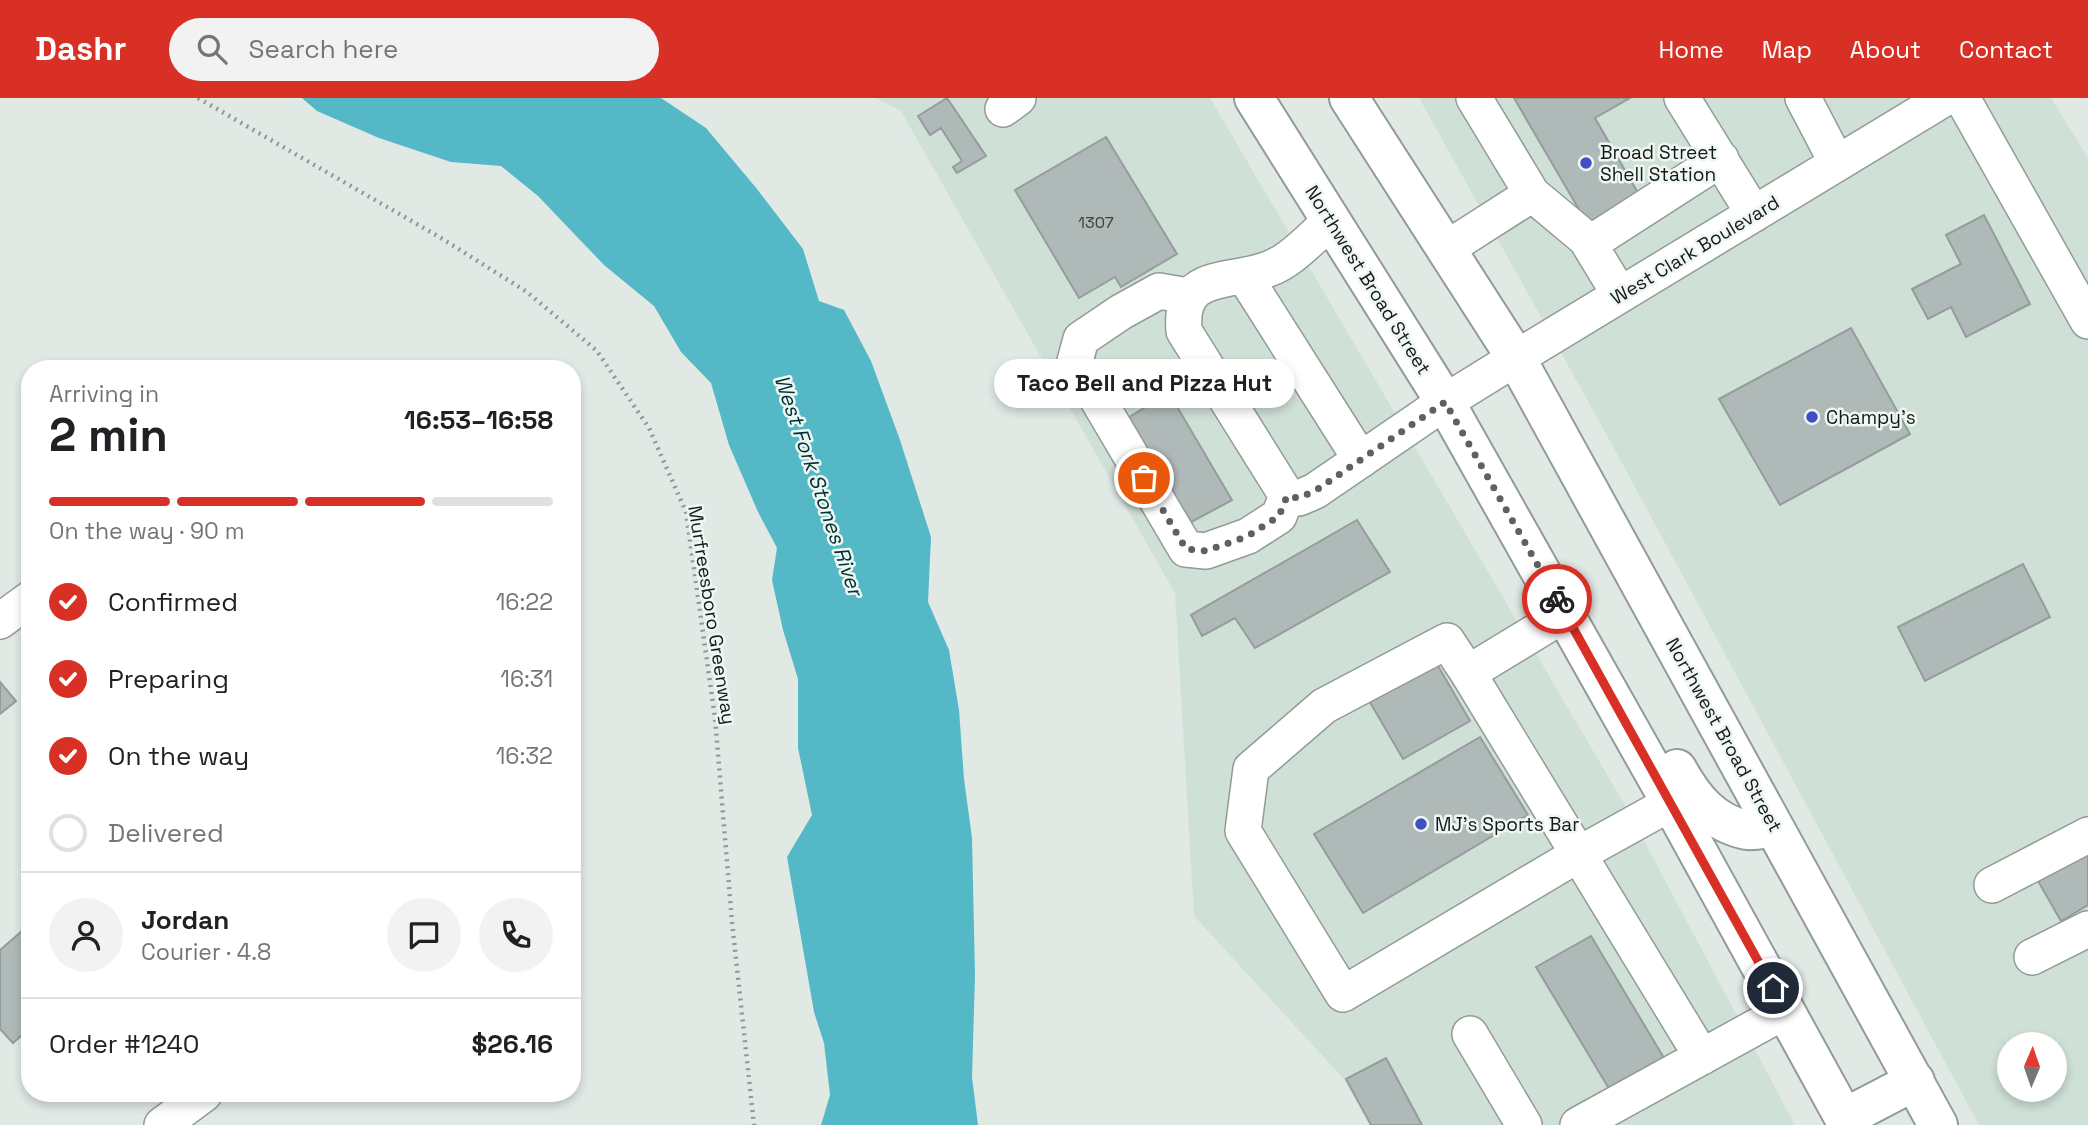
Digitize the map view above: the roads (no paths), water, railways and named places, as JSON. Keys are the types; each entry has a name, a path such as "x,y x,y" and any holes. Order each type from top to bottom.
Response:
{"main road":[{"name":"Northwest Broad Street","path":"1254,98 1445,402 1846,1121"},
{"name":"Northwest Broad Street","path":"1353,99 1516,358 1938,1125"},
{"path":"1565,614 1598,636 1620,668 1686,786 1702,808 1724,822 1749,830 1774,827"},
{"path":"1846,1121 1914,1081"}],"street":[{"path":"1474,98 1532,194 1586,239 1620,295"},
{"path":"1682,98 1754,214"},
{"path":"1803,98 1837,163"},
{"name":"West Clark Boulevard","path":"1287,496 1298,498 1315,491 1445,402 1945,98"},
{"path":"1962,98 2088,321"},
{"path":"1588,244 1721,159"},
{"path":"1446,249 1532,194"},
{"path":"1188,296 1159,291 1121,312 1081,339 1075,361 1186,549 1206,551 1248,536 1279,516 1287,496 1184,331 1182,312 1188,296 1205,283 1245,277 1281,264 1331,221"},
{"path":"1245,277 1361,460"},
{"path":"0,621 21,606"},
{"path":"1468,673 1565,614"},
{"path":"1671,803 1579,854 1343,994 1243,831 1251,769 1324,706 1447,641 1579,854 1702,1057"},
{"path":"1992,886 2088,835"},
{"path":"2032,957 2088,929"},
{"path":"1578,1125 1785,1011"},
{"path":"1470,1034 1524,1125"},
{"path":"162,1125 193,1102"}],"water":[{"name":"West Fork Stones River","path":"302,98 661,98 706,128 803,249 819,301 844,310 871,361 931,537 928,602 949,650 959,710 972,838 975,975 972,1077 978,1125 821,1125 830,1095 824,1043 814,1012 787,857 812,815 798,748 798,679 772,580 777,548 729,445 711,383 681,352 654,306 604,265 538,196 501,166 451,162 379,138 317,111"}],"place":[{"name":"Broad Street Shell Station","path":"1586,163"},
{"name":"Champy's","path":"1812,417"},
{"name":"Taco Bell and Pizza Hut","path":"1144,478"},
{"name":"MJ's Sports Bar","path":"1421,824"}]}
